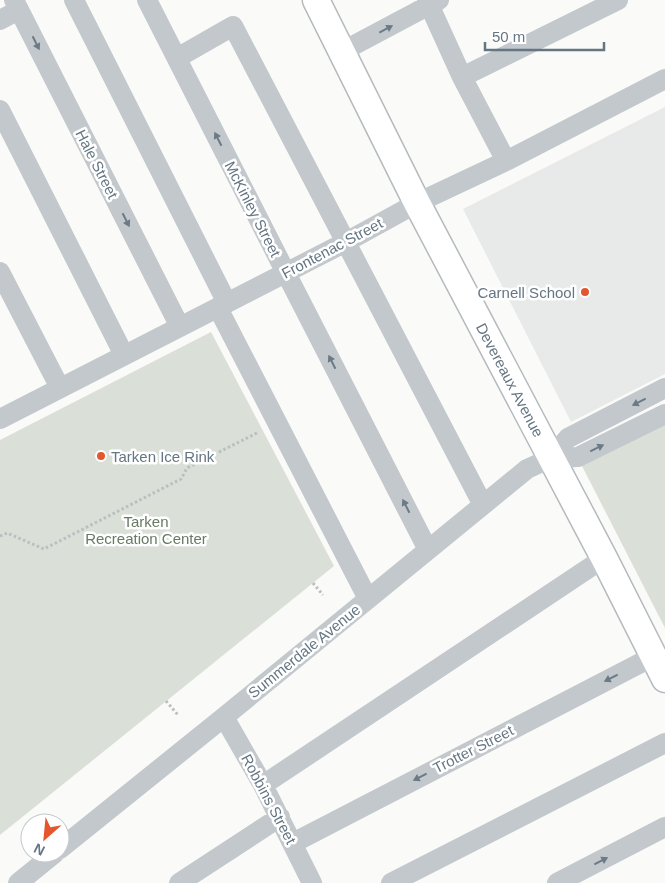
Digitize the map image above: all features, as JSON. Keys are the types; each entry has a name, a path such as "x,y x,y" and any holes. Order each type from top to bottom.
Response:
{"main road":[{"name":"Devereaux Avenue","path":"316,0 417,203 604,558 659,667"}],"street":[{"path":"74,0 368,600"},
{"name":"McKinley Street","path":"148,0 428,550"},
{"path":"462,78 618,0"},
{"path":"342,52 432,2 462,78 506,160"},
{"path":"0,20 17,5"},
{"name":"Hale Street","path":"17,5 180,327"},
{"path":"177,58 233,26 482,505"},
{"name":"Frontenac Street","path":"0,419 346,242 417,203 665,79"},
{"path":"0,110 124,356"},
{"path":"0,272 60,388"},
{"name":"Summerdale Avenue","path":"551,458 568,438 665,388"},
{"name":"Summerdale Avenue","path":"70,841 368,600 527,468 551,458 578,457 665,414"},
{"path":"262,785 604,558"},
{"name":"Trotter Street","path":"293,843 659,667"},
{"name":"Robbins Street","path":"224,717 280,817 312,883"},
{"path":"391,883 665,743"},
{"path":"179,883 280,817"},
{"path":"557,883 665,827"},
{"path":"18,883 43,863"}],"path":[{"path":"0,536 7,533 44,549 181,479 187,468 259,432"},
{"path":"313,583 323,595"},
{"path":"166,701 178,715"}],"shaded area":[{"name":"Carnell School","path":"665,107 665,374 571,422 463,209"}],"green space":[{"name":"Tarken Recreation Center","path":"211,332 334,566 27,813 20,813 20,819 0,835 0,440"},
{"path":"665,423 665,628 581,464"}],"place":[{"name":"Carnell School","path":"585,292"},
{"name":"Tarken Ice Rink","path":"101,456"}]}
